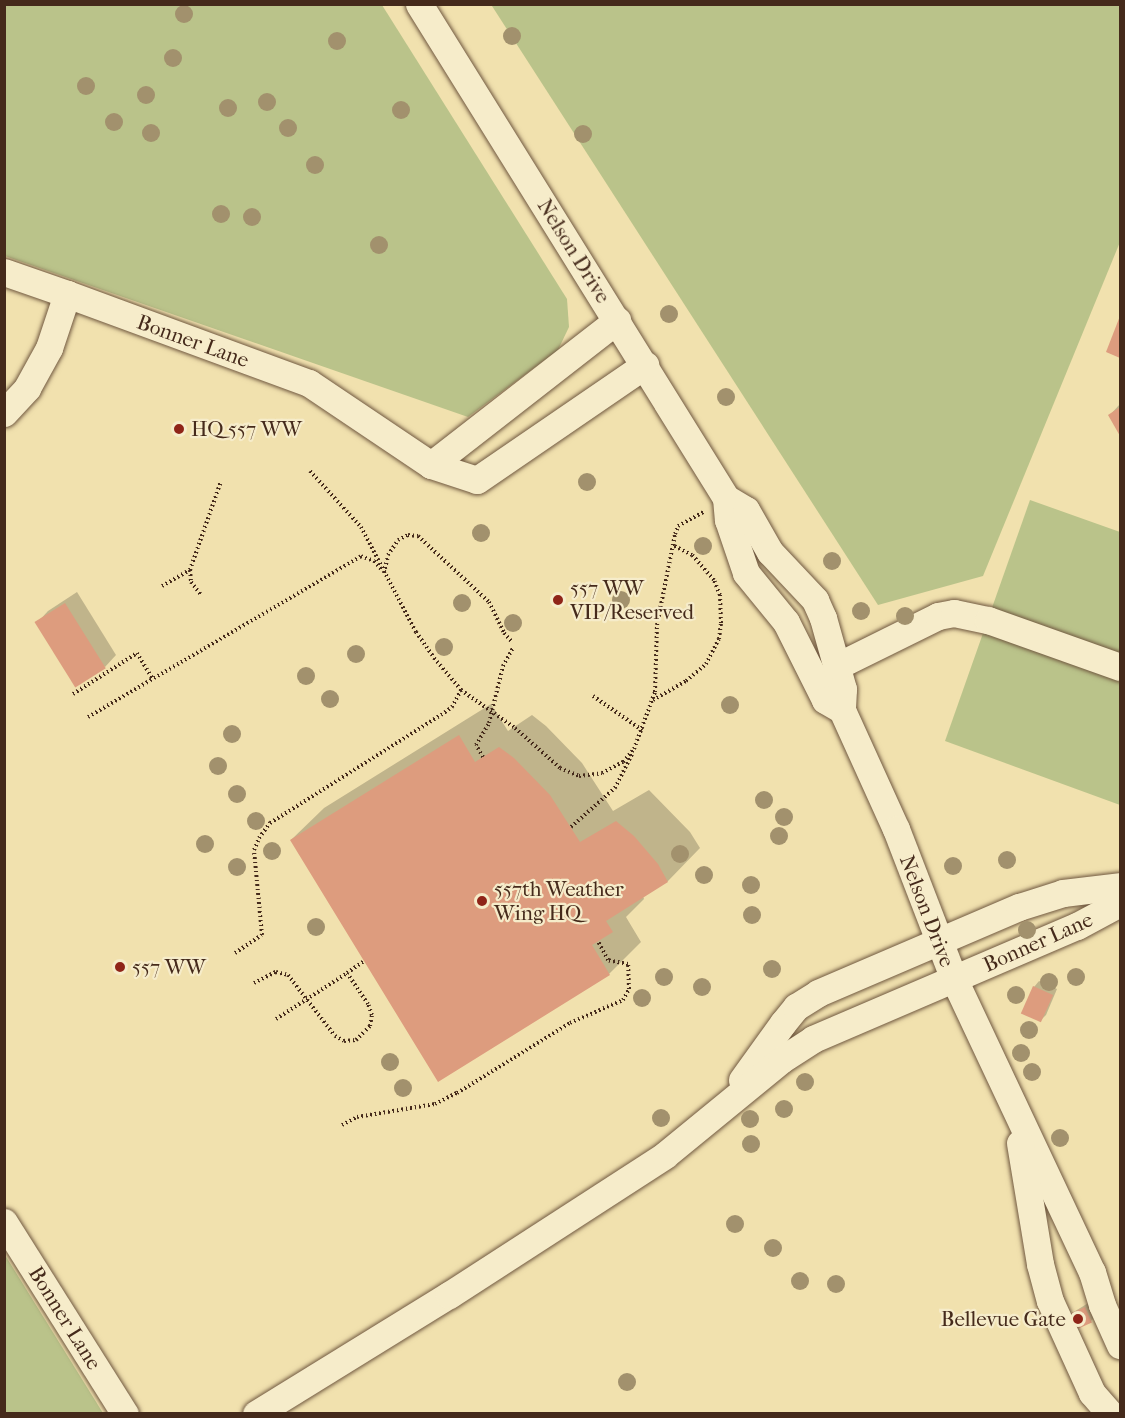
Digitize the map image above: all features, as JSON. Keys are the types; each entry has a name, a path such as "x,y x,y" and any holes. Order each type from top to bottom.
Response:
{"street":[{"name":"Nelson Drive","path":"419,4 726,498 728,520 746,573 786,622 825,700 842,710"},
{"name":"Bonner Lane","path":"4,272 309,383 431,465 477,480 645,365"},
{"path":"4,413 33,378 49,348 68,294"},
{"path":"431,465 617,320"},
{"name":"Nelson Drive","path":"726,498 746,510 770,552 814,600 823,618 843,689 842,710 896,829 954,979 1092,1272 1119,1342"},
{"path":"837,666 938,616 954,613 988,620 1120,667"},
{"name":"Bonner Lane","path":"720,1112 767,1042 796,1007 818,993 1019,906 1063,893 1120,886"},
{"name":"Bonner Lane","path":"256,1413 449,1295 666,1155 781,1060 813,1039 1077,926 1120,903"},
{"name":"Nelson Drive","path":"1015,1111 1040,1264 1050,1300 1073,1356 1092,1394 1110,1413"},
{"name":"Bonner Lane","path":"4,1222 125,1413"}],"path":[{"path":"310,471 361,527 381,569 434,658 461,690 560,768 579,776 602,773 623,762 634,749"},
{"path":"201,596 191,582 190,570 221,481"},
{"path":"571,827 615,788 626,771 642,730 652,700 656,672 657,625 672,544 678,526 726,498"},
{"path":"384,574 388,555 398,540 408,535 418,536 489,602 504,633 513,645 503,666 493,713 476,745 483,757"},
{"path":"652,700 687,681 706,664 719,639 720,595 714,580 692,555 672,544"},
{"path":"88,717 361,556 381,569"},
{"path":"162,586 190,570"},
{"path":"73,694 83,684 137,653 153,680"},
{"path":"235,953 262,935 254,850 259,837 270,823 441,715 452,707 461,690"},
{"path":"592,696 642,730"},
{"path":"342,1125 357,1117 435,1104 457,1094 570,1023 623,1000 629,989 628,963 608,960 598,941"},
{"path":"276,1019 364,961"},
{"path":"254,983 276,972 288,975 335,1036 344,1041 356,1040 370,1026 372,1015 368,1004 347,973"}],"green space":[{"path":"5,5 382,5 567,299 569,327 558,350 468,417 5,256"},
{"path":"1120,5 1120,242 983,576 878,605 492,6"},
{"path":"1030,500 1120,532 1120,805 945,741"},
{"path":"5,1255 103,1413 5,1413"}],"building":[{"path":"1120,316 1120,358 1106,352"},
{"path":"1120,407 1120,436 1108,415"},
{"path":"65,603 106,668 75,687 34,622"},
{"name":"557th Weather Wing HQ","path":"459,735 475,762 499,747 514,758 550,795 580,842 616,821 634,836 658,864 668,882 606,921 613,932 592,945 610,975 438,1082 290,840"},
{"path":"1033,986 1053,995 1041,1022 1021,1013"},
{"name":"Bellevue Gate","path":"1085,1307 1092,1323 1072,1331 1065,1316"}],"place":[{"name":"HQ 557 WW","path":"179,429"},
{"name":"557 WW VIP/Reserved","path":"558,600"},
{"name":"557th Weather Wing HQ","path":"482,901"},
{"name":"557 WW","path":"120,967"},
{"name":"Bellevue Gate","path":"1078,1319"}]}
